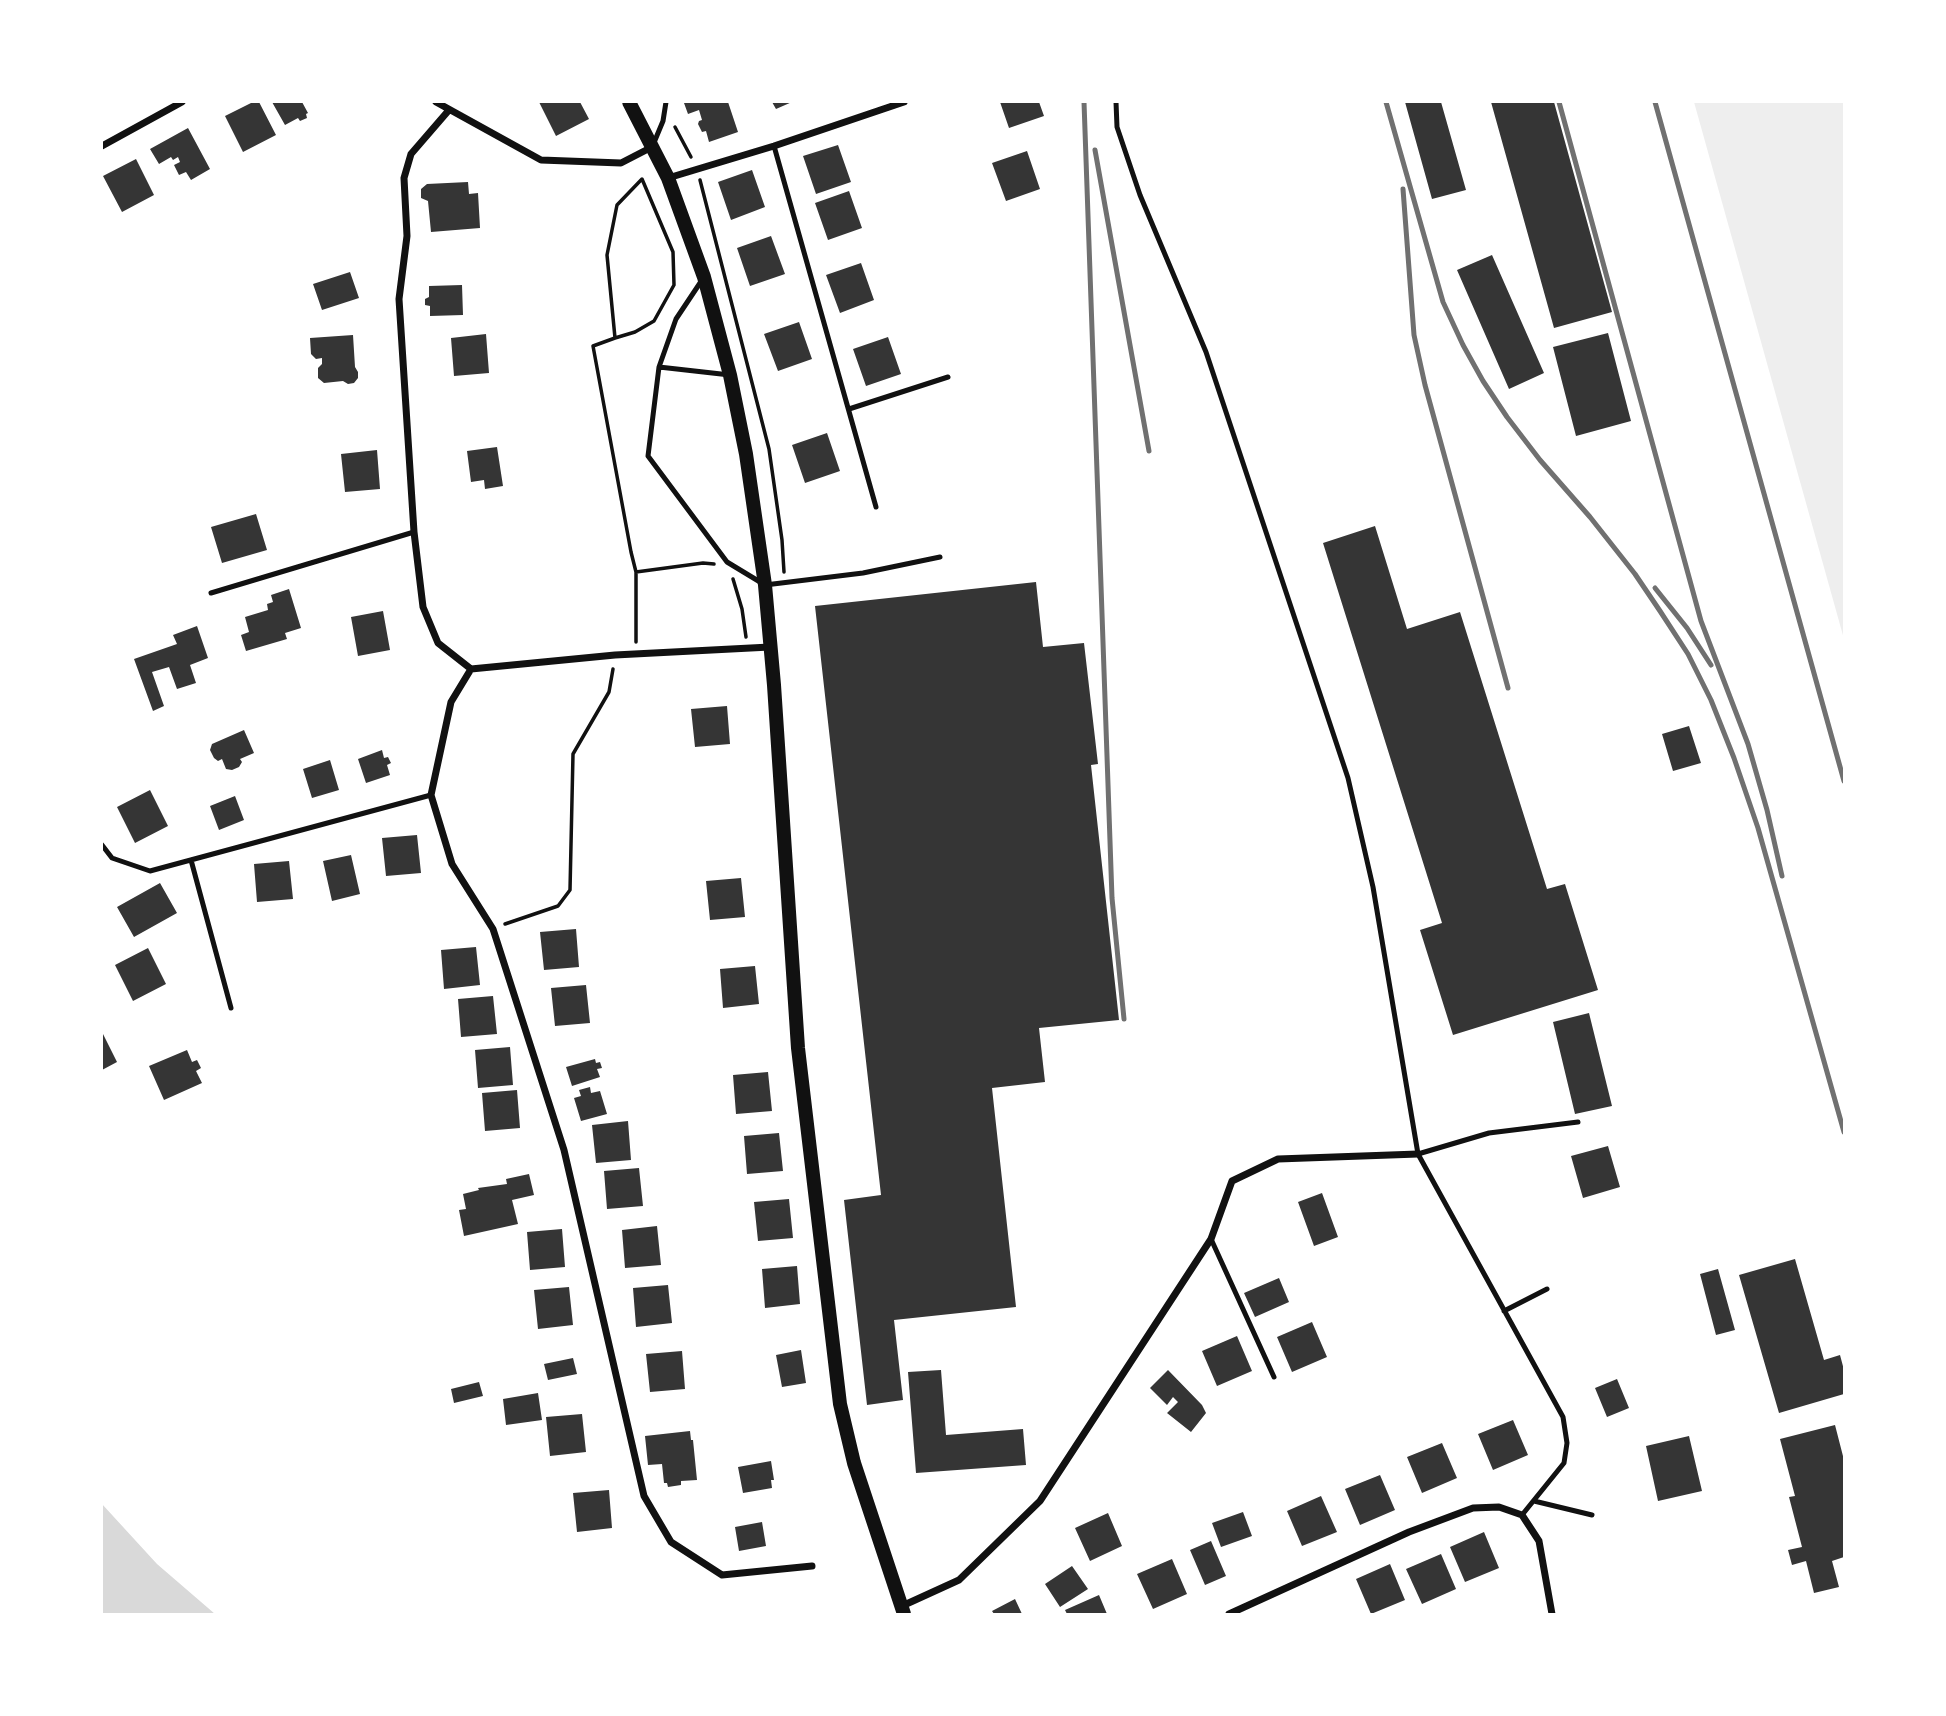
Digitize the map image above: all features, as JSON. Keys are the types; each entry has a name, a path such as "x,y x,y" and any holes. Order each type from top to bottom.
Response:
{"main road":[{"path":"629,102 668,178 704,277 730,375 746,454 765,585 799,1048 840,1404 854,1463 903,1610"}],"street":[{"path":"102,146 182,102"},
{"path":"436,102 541,160 621,163 653,146"},
{"path":"668,178 904,102"},
{"path":"449,110 411,154 404,178 407,236 399,299 414,532 423,607 438,643 471,669 615,655 771,647"},
{"path":"471,669 451,702 432,795 452,864 493,929 564,1150 644,1496 671,1542 722,1575 812,1566"},
{"path":"903,1610 959,1580 1040,1501 1211,1239 1231,1181 1278,1159 1418,1154"},
{"path":"1229,1615 1409,1532 1473,1508 1499,1507 1522,1515 1539,1541 1552,1615"}],"lane":[{"path":"653,146 663,121 666,102"},
{"path":"1116,102 1118,127 1140,195 1206,352 1348,778 1373,887 1418,1154 1563,1417 1567,1443 1564,1463 1522,1515"},
{"path":"774,146 876,507"},
{"path":"704,277 676,319 659,367 648,456 727,562 765,585 863,573 940,557"},
{"path":"659,367 730,375"},
{"path":"849,409 948,377"},
{"path":"211,593 414,532"},
{"path":"102,845 112,859 150,871 432,795"},
{"path":"191,860 231,1008"},
{"path":"1418,1154 1489,1133 1578,1122"},
{"path":"1211,1239 1274,1377"},
{"path":"1504,1311 1547,1289"},
{"path":"1534,1501 1592,1515"}],"path":[{"path":"615,338 607,256 617,205 642,179 673,252 674,285 653,321 635,332 593,346 636,572 635,654"},
{"path":"636,572 703,563 721,567"},
{"path":"731,575 742,609 748,648"},
{"path":"493,929 558,906 570,890 573,754 610,692 615,655"}],"shaded area":[{"path":"1694,102 1844,102 1844,639"},
{"path":"102,1504 157,1564 215,1614 102,1614"}],"building":[{"path":"253,102 259,102 276,135 243,152 225,116"},
{"path":"272,102 302,102 308,113 307,118 300,121 298,118 285,125"},
{"path":"539,102 580,102 589,119 556,136"},
{"path":"728,102 738,132 709,142 706,131 702,132 698,124 702,120 699,110 688,114 684,103"},
{"path":"772,102 792,102 776,109"},
{"path":"1000,102 1039,102 1044,116 1009,128"},
{"path":"1405,102 1441,102 1466,190 1432,199"},
{"path":"1491,102 1554,102 1612,312 1554,328"},
{"path":"188,128 210,169 191,180 186,172 179,175 174,165 180,162 178,157 173,160 171,157 159,164 150,149"},
{"path":"838,145 851,182 816,194 803,156"},
{"path":"1027,151 1040,189 1006,201 992,163"},
{"path":"136,159 154,195 122,212 103,176"},
{"path":"752,170 765,207 731,220 718,182"},
{"path":"468,182 469,194 478,193 480,228 431,232 428,201 421,198 421,189 427,184"},
{"path":"849,191 862,228 828,240 815,203"},
{"path":"771,236 785,274 750,286 737,248"},
{"path":"1492,255 1544,373 1509,389 1457,270"},
{"path":"861,263 874,300 840,313 826,275"},
{"path":"350,272 359,298 322,310 313,284"},
{"path":"462,285 463,315 430,316 430,306 425,305 425,299 429,297 429,286"},
{"path":"799,322 812,359 778,371 764,334"},
{"path":"1608,333 1631,421 1576,436 1553,347"},
{"path":"486,334 489,373 454,376 451,338"},
{"path":"353,335 358,378 354,383 348,384 343,381 324,383 318,378 322,358 316,359 311,354 310,338"},
{"path":"888,337 901,374 866,386 853,349"},
{"path":"827,433 840,471 805,483 792,445"},
{"path":"497,447 503,486 485,489 484,480 471,482 467,451"},
{"path":"377,450 380,489 345,492 341,454"},
{"path":"256,514 267,550 222,563 211,527"},
{"path":"1375,526 1407,629 1460,612 1547,889 1565,884 1598,990 1453,1035 1420,930 1442,923 1323,543"},
{"path":"1036,582 1043,647 1084,643 1098,764 1091,765 1119,1020 1039,1028 1045,1082 992,1088 1016,1307 894,1320 903,1400 867,1405 844,1200 881,1195 815,606"},
{"path":"289,589 301,628 285,633 287,639 246,651 241,635 249,632 245,617 268,610 267,604 273,602 271,595"},
{"path":"383,611 390,650 358,656 351,617"},
{"path":"197,626 208,658 190,665 196,683 177,689 169,667 152,672 164,706 153,711 134,659 177,644 173,635"},
{"path":"727,706 730,744 695,747 691,709"},
{"path":"1689,726 1701,763 1673,771 1662,734"},
{"path":"244,730 254,753 240,759 242,762 239,767 226,769 222,759 218,761 214,758 210,750 212,744"},
{"path":"382,750 384,758 388,757 391,763 387,765 390,775 366,783 358,759"},
{"path":"330,760 339,790 312,798 303,769"},
{"path":"150,790 168,826 135,843 117,807"},
{"path":"235,796 244,820 219,830 210,806"},
{"path":"417,835 421,873 386,876 382,838"},
{"path":"351,855 360,894 332,901 323,861"},
{"path":"289,861 293,899 257,902 254,864"},
{"path":"741,878 745,917 710,920 706,881"},
{"path":"160,883 177,913 134,937 117,907"},
{"path":"576,929 579,967 544,970 540,932"},
{"path":"476,947 480,985 444,989 441,950"},
{"path":"148,948 166,984 133,1001 115,965"},
{"path":"755,966 759,1004 723,1008 720,969"},
{"path":"586,985 590,1023 555,1026 551,988"},
{"path":"493,996 497,1034 461,1037 458,999"},
{"path":"1589,1013 1612,1106 1575,1114 1553,1022"},
{"path":"102,1032 117,1062 102,1070"},
{"path":"510,1047 513,1085 478,1088 475,1050"},
{"path":"187,1050 192,1062 197,1060 201,1068 196,1071 202,1083 164,1100 149,1066"},
{"path":"595,1059 596,1063 600,1062 602,1068 597,1069 600,1077 572,1086 566,1067"},
{"path":"768,1072 772,1111 736,1114 733,1075"},
{"path":"590,1087 591,1093 600,1091 607,1114 581,1121 574,1098 581,1096 579,1090"},
{"path":"517,1090 520,1128 485,1131 482,1093"},
{"path":"628,1121 631,1160 596,1163 592,1125"},
{"path":"779,1133 783,1171 747,1174 744,1136"},
{"path":"1608,1146 1620,1187 1583,1198 1571,1156"},
{"path":"639,1168 643,1206 607,1209 604,1171"},
{"path":"529,1174 534,1195 512,1200 518,1224 464,1236 459,1210 466,1209 463,1194 479,1190 478,1188 507,1184 506,1179"},
{"path":"1322,1193 1338,1237 1314,1246 1298,1202"},
{"path":"789,1199 793,1238 758,1241 754,1202"},
{"path":"657,1226 661,1265 625,1268 622,1230"},
{"path":"562,1229 565,1267 530,1270 527,1232"},
{"path":"1795,1259 1824,1360 1840,1355 1844,1370 1844,1394 1779,1413 1739,1275"},
{"path":"797,1266 800,1304 765,1308 762,1269"},
{"path":"1718,1269 1735,1330 1716,1335 1700,1274"},
{"path":"1279,1278 1289,1302 1255,1317 1244,1293"},
{"path":"668,1285 672,1323 636,1327 633,1288"},
{"path":"569,1287 573,1325 538,1329 534,1290"},
{"path":"1312,1322 1327,1357 1292,1372 1277,1337"},
{"path":"1237,1336 1252,1371 1217,1386 1202,1351"},
{"path":"801,1350 806,1383 782,1387 776,1355"},
{"path":"682,1351 685,1389 650,1392 646,1354"},
{"path":"573,1358 577,1374 548,1380 544,1364"},
{"path":"941,1370 946,1435 1023,1429 1026,1465 916,1473 908,1372"},
{"path":"1168,1370 1202,1405 1206,1413 1191,1432 1167,1413 1178,1402 1173,1397 1167,1405 1150,1388"},
{"path":"1617,1379 1629,1408 1607,1417 1595,1388"},
{"path":"479,1382 483,1396 454,1403 451,1389"},
{"path":"538,1393 542,1420 506,1425 503,1399"},
{"path":"582,1414 586,1452 550,1456 546,1417"},
{"path":"1513,1420 1528,1455 1493,1470 1478,1434"},
{"path":"1835,1425 1844,1460 1844,1557 1832,1561 1839,1587 1814,1593 1806,1561 1792,1565 1788,1550 1802,1547 1789,1497 1795,1496 1780,1439"},
{"path":"690,1431 697,1480 681,1481 681,1485 668,1487 667,1483 664,1483 662,1464 648,1465 645,1436"},
{"path":"1689,1436 1702,1491 1658,1501 1646,1446"},
{"path":"1442,1443 1457,1478 1422,1493 1407,1457"},
{"path":"771,1461 774,1480 771,1480 772,1488 743,1493 738,1467"},
{"path":"1380,1475 1395,1510 1360,1525 1345,1489"},
{"path":"609,1490 612,1528 577,1532 573,1493"},
{"path":"1321,1496 1337,1532 1302,1546 1287,1511"},
{"path":"1243,1512 1252,1536 1221,1547 1212,1523"},
{"path":"1108,1513 1122,1546 1090,1561 1075,1528"},
{"path":"762,1522 766,1546 739,1551 735,1527"},
{"path":"1484,1532 1499,1568 1465,1582 1450,1547"},
{"path":"1211,1541 1226,1576 1205,1585 1190,1550"},
{"path":"1441,1554 1456,1589 1422,1604 1406,1569"},
{"path":"1172,1559 1187,1594 1153,1609 1137,1574"},
{"path":"1390,1564 1405,1600 1371,1614 1356,1579"},
{"path":"1072,1566 1088,1589 1060,1607 1045,1584"},
{"path":"1099,1595 1107,1614 1067,1614 1065,1610"},
{"path":"1015,1599 1022,1614 994,1614 992,1611"}],"railway":[{"path":"1084,102 1112,898 1124,1019"},
{"path":"1386,102 1443,302 1463,345 1507,417 1635,574 1688,654 1711,700 1758,828 1844,1132"},
{"path":"1559,102 1701,621 1748,744 1782,876"},
{"path":"1655,102 1844,781"},
{"path":"1095,150 1149,451"},
{"path":"1403,189 1414,335 1425,385 1508,688"},
{"path":"1655,588 1687,628 1711,665"}]}
